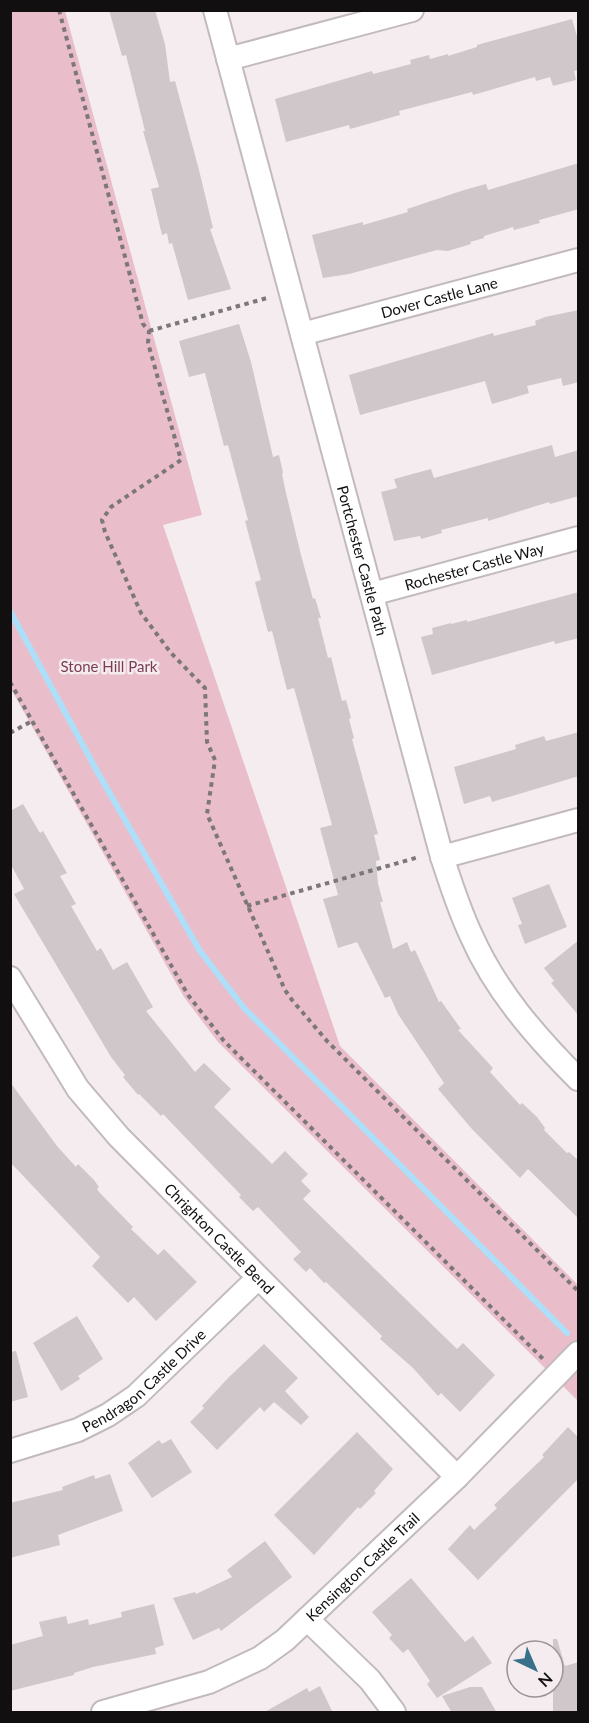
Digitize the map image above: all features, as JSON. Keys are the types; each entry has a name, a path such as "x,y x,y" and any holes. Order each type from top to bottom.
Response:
{"street":[{"name":"Portchester Castle Path","path":"215,10 442,857 471,937 489,970 535,1033 579,1079"},
{"path":"228,59 412,10"},
{"name":"Dover Castle Lane","path":"302,334 579,260"},
{"name":"Rochester Castle Way","path":"372,594 579,538"},
{"path":"442,857 579,820"},
{"name":"Chrighton Castle Bend","path":"10,978 62,1065 95,1110 136,1156 457,1477"},
{"name":"Pendragon Castle Drive","path":"10,1451 78,1430 108,1415 136,1396 258,1278"},
{"name":"Kensington Castle Trail","path":"103,1713 178,1692 234,1672 260,1658 285,1640 457,1477 579,1353"},
{"path":"307,1619 370,1680 394,1713"}],"path":[{"path":"59,10 143,324 149,331 148,343 181,460 111,507 102,520 105,532 141,613 171,652 205,688 207,742 215,760 207,814 247,906 292,1000 327,1041 579,1291"},
{"path":"149,331 267,298"},
{"path":"10,682 188,995 224,1041 544,1360"},
{"path":"10,733 32,721"},
{"path":"247,906 419,857"}],"green space":[{"name":"Stone Hill Park","path":"10,11 65,11 202,515 163,525 340,1046 578,1285 578,1401 218,1042 184,997 11,689"}],"building":[{"path":"109,10 155,10 165,44 170,82 175,81 199,170 213,228 210,229 231,289 188,300 172,243 169,244 167,233 162,235 151,189 159,187 143,131 145,131 126,55 122,56"},
{"path":"572,19 579,43 579,70 574,71 576,80 553,86 550,77 536,81 535,77 473,95 472,92 399,111 400,115 350,129 349,125 286,142 275,99 372,71 373,74 411,64 410,60 429,55 430,59 448,54 448,56 477,47 477,45"},
{"path":"579,163 579,209 539,220 540,223 514,230 513,227 484,236 484,238 470,242 471,244 448,251 437,250 349,274 323,278 312,235 363,222 363,225 408,212 407,209 486,184 488,190"},
{"path":"579,310 579,382 563,386 561,378 527,386 529,393 492,404 485,381 360,415 349,375 493,333 494,336 536,325 535,321 545,317"},
{"path":"239,324 251,362 273,457 279,455 301,555 313,599 315,598 321,618 318,618 328,658 331,657 342,701 346,700 351,718 349,719 354,738 352,739 378,834 374,835 380,860 376,861 378,884 383,902 380,902 393,949 407,942 411,952 415,950 439,1002 441,1001 461,1029 458,1030 493,1068 490,1072 520,1105 522,1103 537,1117 545,1128 544,1130 567,1153 569,1152 579,1161 579,1219 528,1169 520,1178 471,1128 438,1089 444,1083 398,1014 390,996 385,998 357,942 338,948 323,899 338,895 320,828 332,825 294,688 287,690 272,631 268,632 255,582 261,580 228,445 224,446 205,373 189,377 179,341"},
{"path":"552,445 555,457 579,450 579,496 550,504 549,502 488,521 488,518 441,530 442,533 421,539 420,536 394,541 381,492 397,488 394,479 431,469 434,478"},
{"path":"579,592 579,638 555,644 554,641 432,675 421,637 433,634 432,628 467,620 467,622"},
{"path":"579,732 579,776 492,802 490,796 464,804 454,767 516,749 515,745 544,736 546,741"},
{"path":"23,804 40,833 43,831 67,873 60,876 76,904 71,906 97,951 101,948 113,970 127,962 153,1007 146,1011 195,1072 204,1063 231,1089 214,1107 272,1164 285,1151 308,1174 301,1181 311,1191 303,1199 457,1349 463,1343 495,1375 460,1412 441,1393 438,1396 413,1368 380,1339 382,1336 326,1282 324,1283 310,1268 306,1272 293,1259 301,1252 258,1207 253,1211 239,1197 241,1195 163,1114 161,1116 138,1095 123,1077 125,1075 111,1057 14,894 24,889 10,863 10,811"},
{"path":"549,884 567,927 525,944 518,925 522,924 512,898"},
{"path":"579,940 579,1016 551,983 554,981 544,968"},
{"path":"10,1082 57,1146 76,1167 78,1164 94,1180 99,1187 97,1189 99,1192 133,1227 131,1229 158,1255 164,1249 197,1282 156,1321 134,1297 128,1303 92,1266 100,1257 10,1162"},
{"path":"77,1316 103,1359 78,1376 80,1379 61,1391 33,1343"},
{"path":"264,1344 298,1378 285,1391 309,1417 301,1425 274,1402 264,1412 260,1407 217,1450 190,1422 229,1377"},
{"path":"16,1351 28,1397 10,1402 10,1352"},
{"path":"568,1427 579,1438 579,1478 478,1580 448,1549 470,1525 474,1530 497,1508 494,1505 544,1457 542,1455"},
{"path":"357,1432 393,1469 374,1491 376,1493 360,1509 358,1507 314,1555 274,1515"},
{"path":"171,1439 192,1472 152,1498 128,1463 159,1440 162,1444"},
{"path":"110,1474 123,1511 58,1535 60,1545 10,1558 10,1503 63,1490 62,1487 94,1475 95,1479"},
{"path":"265,1541 292,1577 221,1631 219,1628 193,1640 173,1598 195,1592 196,1594 232,1577 227,1570"},
{"path":"411,1578 465,1642 473,1636 492,1663 437,1698 427,1684 430,1681 408,1649 403,1653 389,1638 392,1635 372,1612"},
{"path":"154,1604 164,1645 155,1648 156,1654 93,1667 74,1673 74,1675 10,1691 10,1645 43,1636 39,1622 66,1616 68,1624 88,1619 89,1625 122,1617 121,1612"},
{"path":"579,1662 579,1713 553,1713 553,1699 565,1699 565,1666"},
{"path":"320,1686 333,1713 263,1713 307,1688 309,1692"},
{"path":"470,1687 482,1687 497,1713 452,1713 442,1696"}],"waterway":[{"path":"10,611 97,771 200,951 244,1008 567,1333"}]}
